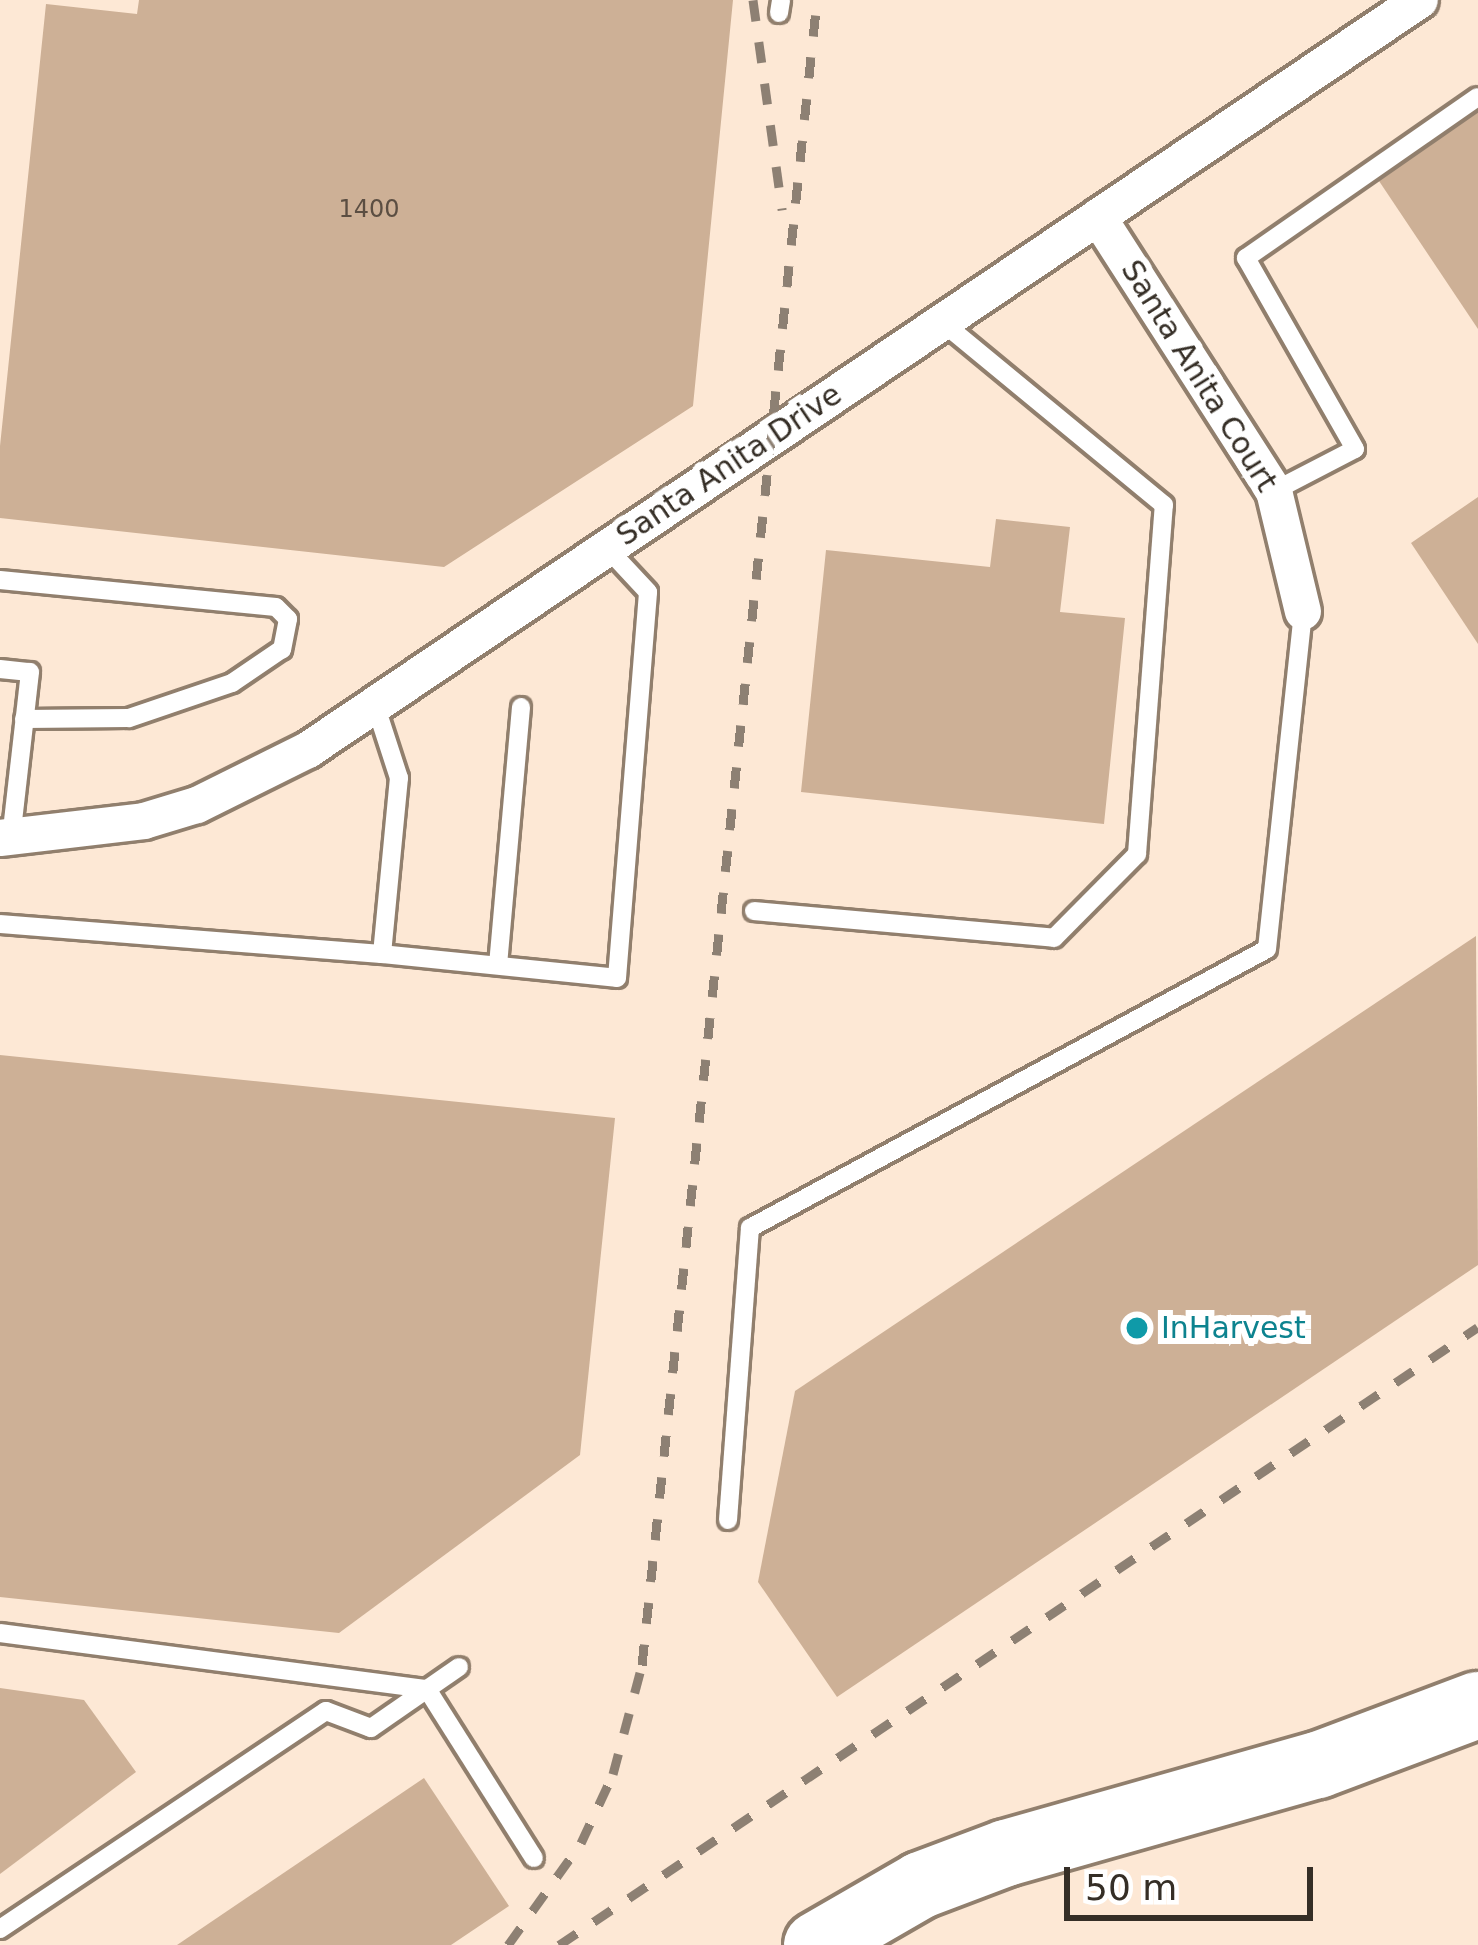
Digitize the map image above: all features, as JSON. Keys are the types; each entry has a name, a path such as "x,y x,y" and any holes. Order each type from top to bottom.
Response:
{"highway":[{"path":"817,1945 921,1885 1006,1852 1318,1766 1478,1705"}],"street":[{"name":"Santa Anita Drive","path":"6,838 94,830 197,805 308,750 1420,0"},
{"name":"Santa Anita Court","path":"1098,217 1274,491 1303,612"}],"lane":[{"path":"1274,491 1355,449 1246,258 1478,97"},
{"path":"754,911 1054,938 1137,854 1164,505 942,322"},
{"path":"0,924 616,978 648,592 607,548"},
{"path":"0,580 276,607 287,619 281,650 232,683 129,718 24,719"},
{"path":"728,1520 750,1228 1267,949 1303,612"},
{"path":"0,670 30,672 24,719 9,766 6,838"},
{"path":"374,704 399,778 382,954"},
{"path":"498,965 521,707"},
{"path":"0,1633 427,1689"},
{"path":"7,1945 0,1932 326,1711 371,1728 459,1667"},
{"path":"427,1689 534,1858"}],"building":[{"path":"139,0 733,0 693,406 444,567 0,518 0,446 46,4 137,14"},
{"path":"1478,110 1478,329 1377,178"},
{"path":"1478,497 1478,644 1411,543"},
{"path":"996,519 1070,527 1060,612 1125,618 1104,824 801,792 826,550 990,567"},
{"name":"InHarvest","path":"1476,936 1478,1265 837,1697 758,1582 795,1391"},
{"path":"0,1055 615,1118 580,1455 339,1633 0,1597"},
{"path":"0,1688 84,1700 136,1772 0,1874"},
{"path":"424,1778 509,1906 451,1945 177,1945"}],"railway":[{"path":"753,0 782,210"},
{"path":"508,1945 581,1843 613,1774 642,1665 817,0"},
{"path":"559,1945 1478,1327"}],"place":[{"name":"InHarvest","path":"1137,1328"}]}
